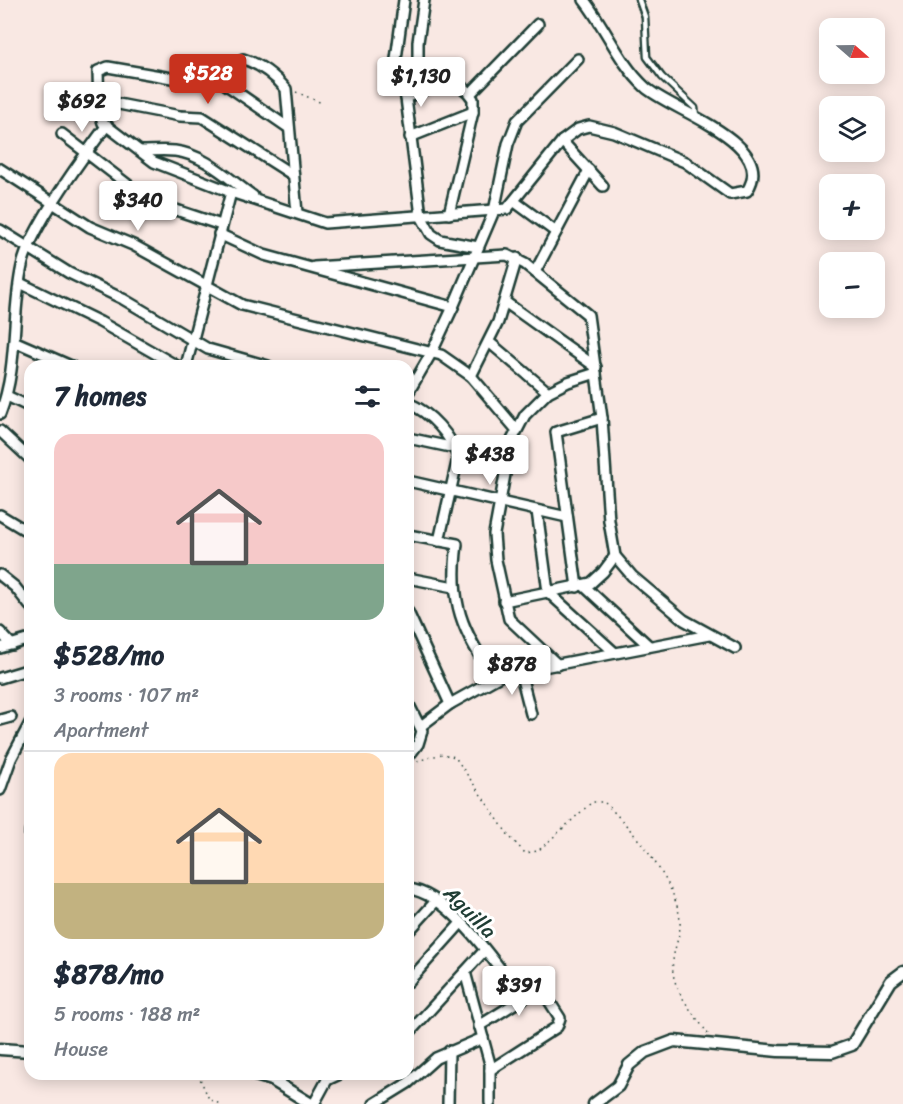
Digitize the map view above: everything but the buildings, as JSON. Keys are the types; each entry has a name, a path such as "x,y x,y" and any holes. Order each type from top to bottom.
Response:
{"street":[{"path":"404,0 396,59 406,98 421,216 431,234 440,240 478,247"},
{"path":"418,92 417,61 424,0"},
{"path":"297,213 286,89 263,68 243,58 230,62 212,75 195,82 108,68 98,71 98,100 103,123 154,162 228,191 297,213 332,223 507,209 515,202 562,141 578,129 599,126 685,162 730,194 747,191 754,173 752,163 727,136 646,88 622,58 584,0"},
{"path":"470,94 538,24"},
{"path":"414,383 432,352 453,307 494,210 508,144 517,121 578,59"},
{"path":"212,75 289,128"},
{"path":"406,98 449,81 457,83 473,99 473,112 449,214"},
{"path":"98,100 180,116 202,117 293,175"},
{"path":"411,137 473,112"},
{"path":"0,414 7,396 16,342 20,283 28,248 86,153 106,125"},
{"path":"62,134 149,201 220,230 264,255 453,307"},
{"path":"562,141 603,186"},
{"path":"141,151 176,151 190,154 209,164 260,201"},
{"path":"0,169 90,227 133,245 242,305 432,352 451,361 471,376 516,429"},
{"path":"535,272 589,170"},
{"path":"188,360 230,180"},
{"path":"515,202 556,232"},
{"path":"0,230 193,341 245,360"},
{"path":"314,267 507,255 517,258 588,315 602,418 609,521 615,556 632,576 684,620 735,648"},
{"path":"471,376 489,342 505,302 517,258"},
{"path":"20,283 100,321 167,360"},
{"path":"505,302 596,370"},
{"path":"16,342 57,360"},
{"path":"489,342 548,392"},
{"path":"222,360 224,354"},
{"path":"558,665 515,628 509,619 494,547 499,502 511,442 516,429 534,404 548,392 596,370"},
{"path":"7,396 24,404"},
{"path":"414,408 432,419 455,448 458,458 439,541"},
{"path":"602,418 556,432 567,517 580,586 649,646"},
{"path":"0,431 24,453"},
{"path":"414,439 455,448"},
{"path":"414,482 567,517"},
{"path":"537,511 548,592 615,652"},
{"path":"0,515 24,529"},
{"path":"414,536 457,544 453,587 465,631 494,678"},
{"path":"504,601 580,586 597,579 615,556"},
{"path":"0,575 15,587 24,598"},
{"path":"414,579 453,587"},
{"path":"414,625 450,704"},
{"path":"0,632 12,645"},
{"path":"421,726 450,704 494,678 709,635"},
{"path":"0,648 24,641"},
{"path":"0,678 24,671"},
{"path":"520,671 531,714"},
{"path":"414,714 421,726 422,737 414,752"},
{"path":"0,720 10,717"},
{"path":"0,790 11,759 24,734"},
{"path":"0,764 11,759"},
{"name":"Aguilla","path":"414,890 420,890 436,901 461,923 522,998"},
{"path":"414,925 436,901"},
{"path":"414,975 461,923"},
{"path":"414,1027 484,951"},
{"path":"465,972 490,1070 490,1104"},
{"path":"594,1104 618,1086 629,1065 645,1052 674,1041 713,1042 736,1048 832,1052 852,1045 891,981 903,972"},
{"path":"479,1026 536,991 544,993 560,1018 559,1024 490,1070"},
{"path":"414,1078 436,1058 483,1038"},
{"path":"0,1049 24,1051"},
{"path":"448,1104 449,1051"},
{"path":"272,1080 312,1104 322,1080"},
{"path":"374,1104 411,1080"}],"lane":[{"path":"639,0 645,18 647,57 662,77 695,108 696,116"}],"path":[{"path":"286,89 322,103"},
{"path":"414,759 434,755 455,757 508,836 525,853 538,851 592,802 604,802 650,856 670,890 680,919 673,975 675,985 713,1042"},
{"path":"200,1080 208,1099 220,1104"}]}
